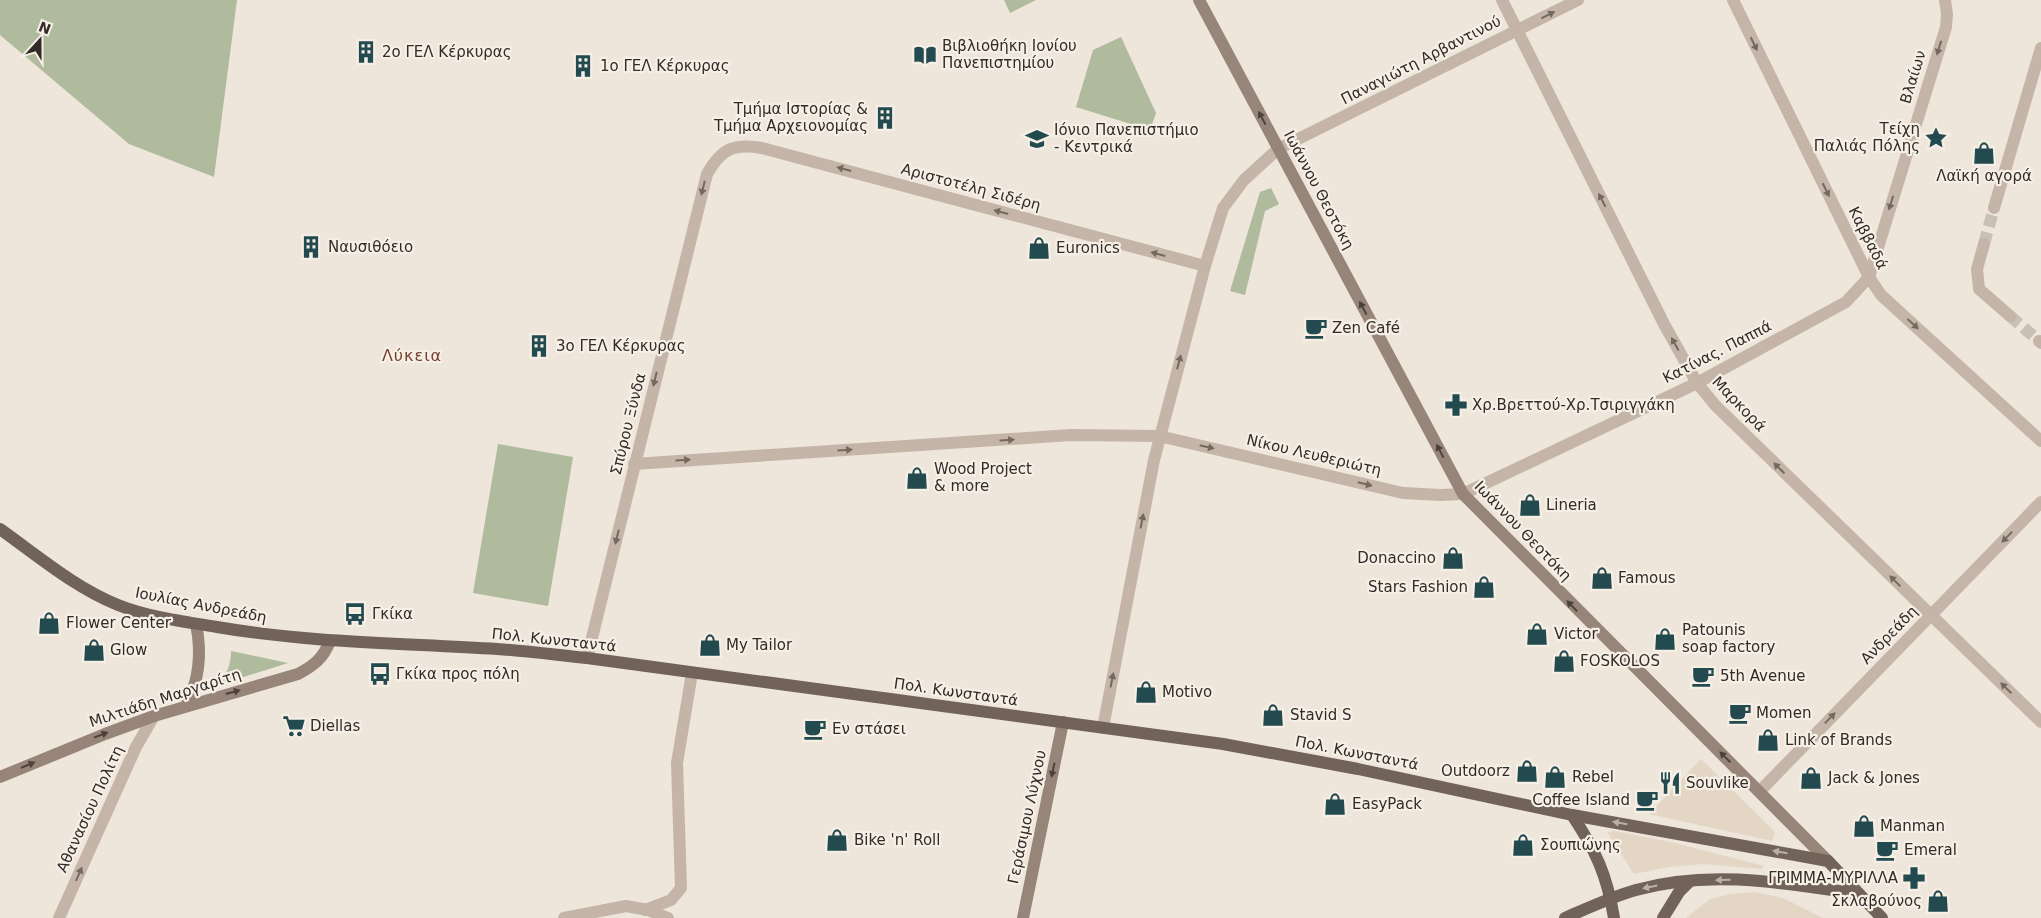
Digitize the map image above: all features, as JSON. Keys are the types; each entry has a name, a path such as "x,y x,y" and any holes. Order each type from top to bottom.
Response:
{"main road":[{"name":"Ιωάννου Θεοτόκη","path":"1199,0 1463,494 1828,861"},
{"name":"Ιουλίας Ανδρεάδη","path":"0,529 78,585 119,605 196,624 257,634 330,641"},
{"path":"186,706 194,687 199,666 200,642 196,624"},
{"name":"Πολ. Κωνσταντά","path":"330,641 498,649 588,658 1223,744 1358,769 1572,815 1828,861"},
{"name":"Μιλτιάδη Μαργαρίτη","path":"0,777 154,716 298,674 314,666 330,641"},
{"name":"Γεράσιμου Λύχνου","path":"1023,918 1063,722"},
{"path":"1572,815 1601,864 1611,898 1614,918"},
{"path":"1828,861 1882,918"},
{"path":"1565,918 1611,898 1650,886 1690,881 1758,879 1858,894"},
{"path":"1663,918 1676,896 1690,881"}],"street":[{"name":"Μαρκορά","path":"1502,0 1664,324 1697,383 1715,405 2041,722"},
{"name":"Παναγιώτη Αρβαντινού","path":"1103,728 1146,496 1205,266 1224,208 1244,180 1278,149 1578,0"},
{"name":"Καββαδά","path":"1733,0 1869,276 1881,295 2041,441"},
{"name":"Βλαίων","path":"1869,276 1946,27 1945,0"},
{"path":"1994,208 2041,48"},
{"name":"Αριστοτέλη Σιδέρη","path":"729,148 746,145 762,148 1205,266"},
{"name":"Σπύρου Ξύνδα","path":"588,658 706,174 715,160 729,148"},
{"path":"1984,244 1977,269 1979,290 2010,316"},
{"name":"Κατίνας. Παππά","path":"1463,494 1697,383 1846,302 1869,276"},
{"name":"Νίκου Λευθεριώτη","path":"634,464 1071,436 1160,436 1403,493 1463,494"},
{"name":"Ανδρεάδη","path":"1760,791 2041,502"},
{"path":"645,910 671,900 681,888 677,763 692,673"},
{"name":"Αθανασίου Πολίτη","path":"59,918 136,747 154,716"},
{"path":"564,918 626,906 668,918"}],"green space":[{"path":"0,0 237,0 214,177 129,144 0,35"},
{"path":"1004,0 1036,0 1010,13"},
{"path":"1121,37 1156,113 1150,130 1076,107 1093,50"},
{"path":"1271,188 1279,204 1265,211 1245,295 1230,291 1260,192"},
{"path":"498,444 573,457 548,606 473,593"},
{"path":"231,651 288,663 218,685 228,669"}],"shaded area":[{"path":"1701,759 1775,832 1772,841 1649,814"},
{"path":"1615,831 1675,843 1764,866 1762,869 1703,864 1669,867 1634,874 1607,832"},
{"path":"1755,892 1783,898 1823,918 1686,918 1710,899 1730,894"}],"tunnel":[{"path":"1984,244 1994,208"},
{"path":"2010,316 2039,341"}],"place":[{"name":"2ο ΓΕΛ Κέρκυρας","path":"366,52"},
{"name":"Βιβλιοθήκη Ιονίου Πανεπιστημίου","path":"925,55"},
{"name":"1ο ΓΕΛ Κέρκυρας","path":"583,66"},
{"name":"Τμήμα Ιστορίας & Τμήμα Αρχειονομίας","path":"885,118"},
{"name":"Τείχη Παλιάς Πόλης","path":"1936,138"},
{"name":"Ιόνιο Πανεπιστήμιο - Κεντρικά","path":"1037,139"},
{"name":"Λαϊκή αγορά","path":"1984,153"},
{"name":"Ναυσιθόειο","path":"311,247"},
{"name":"Euronics","path":"1039,248"},
{"name":"Zen Café","path":"1316,328"},
{"name":"3ο ΓΕΛ Κέρκυρας","path":"539,346"},
{"name":"Χρ.Βρεττού-Χρ.Τσιριγγάκη","path":"1456,405"},
{"name":"Wood Project & more","path":"917,478"},
{"name":"Lineria","path":"1530,505"},
{"name":"Donaccino","path":"1453,558"},
{"name":"Famous","path":"1602,578"},
{"name":"Stars Fashion","path":"1484,587"},
{"name":"Γκίκα","path":"355,614"},
{"name":"Flower Center","path":"49,623"},
{"name":"Victor","path":"1537,634"},
{"name":"Patounis soap factory","path":"1665,639"},
{"name":"My Tailor","path":"710,645"},
{"name":"Glow","path":"94,650"},
{"name":"FOSKOLOS","path":"1564,661"},
{"name":"Γκίκα προς πόλη","path":"380,674"},
{"name":"5th Avenue","path":"1703,676"},
{"name":"Motivo","path":"1146,692"},
{"name":"Momen","path":"1740,713"},
{"name":"Stavid S","path":"1273,715"},
{"name":"Diellas","path":"294,726"},
{"name":"Εν στάσει","path":"815,729"},
{"name":"Link of Brands","path":"1768,740"},
{"name":"Outdoorz","path":"1527,771"},
{"name":"Rebel","path":"1555,777"},
{"name":"Jack & Jones","path":"1811,778"},
{"name":"Souvlike","path":"1670,783"},
{"name":"Coffee Island","path":"1647,800"},
{"name":"EasyPack","path":"1335,804"},
{"name":"Manman","path":"1864,826"},
{"name":"Bike 'n' Roll","path":"837,840"},
{"name":"Σουπιώνης","path":"1523,845"},
{"name":"Emeral","path":"1887,850"},
{"name":"ΓΡΙΜΜΑ-ΜΥΡΙΛΛΑ","path":"1914,878"},
{"name":"Σκλαβούνος","path":"1938,901"}],"district":[{"name":"Λύκεια","path":"412,355"}]}
